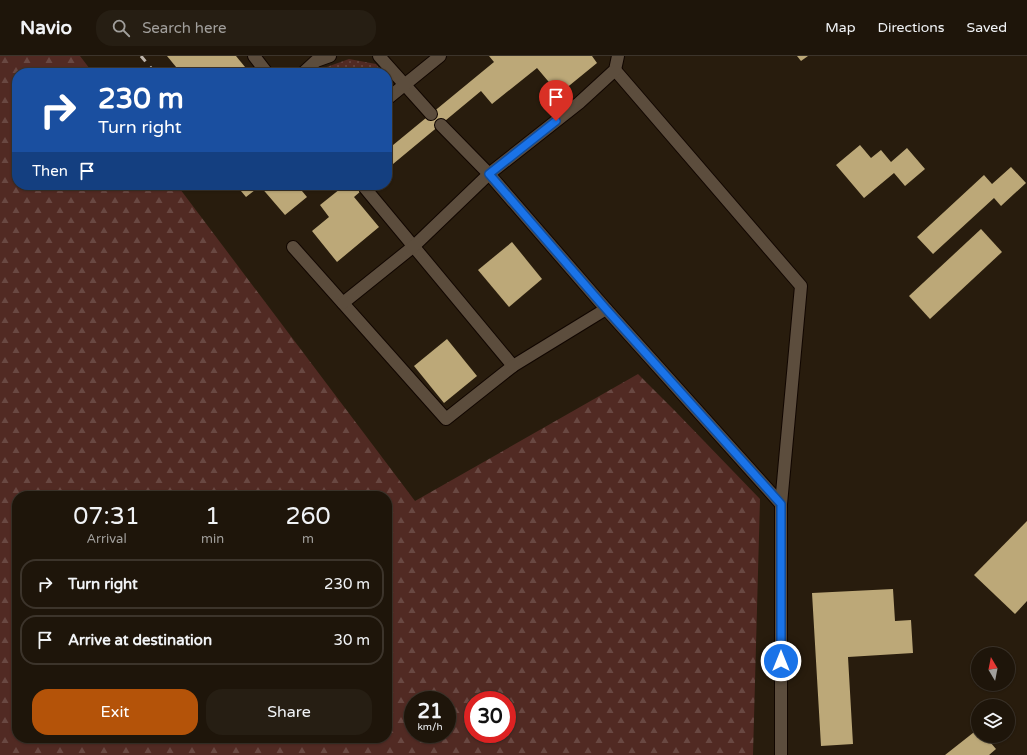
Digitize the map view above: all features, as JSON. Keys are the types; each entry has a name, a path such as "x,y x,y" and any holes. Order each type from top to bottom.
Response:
{"street":[{"path":"254,56 263,68"},
{"path":"308,68 316,61 330,56"},
{"path":"379,56 389,68"},
{"path":"392,94 440,56"},
{"path":"343,303 414,246 489,174 579,103 615,70 618,56"},
{"path":"615,70 801,286 781,504 782,755"},
{"path":"392,71 431,114"},
{"path":"441,125 489,174 606,309 781,504"},
{"path":"367,190 514,366"},
{"path":"293,247 446,419 514,366 606,309"}],"green space":[{"path":"0,56 80,56 89,68 12,68 12,190 181,190 415,501 638,374 760,499 753,755 0,755"},
{"path":"349,59 376,64 379,68 324,68"}],"building":[{"path":"167,56 236,56 245,67 244,68 177,68"},
{"path":"489,56 592,56 597,63 559,94 537,68 492,104 481,91 392,165 392,146 494,62"},
{"path":"797,56 808,56 801,61"},
{"path":"860,145 871,158 881,150 891,162 907,148 925,169 905,186 894,173 864,198 836,165"},
{"path":"1011,167 1026,183 1001,206 994,198 933,254 917,237 984,175 992,184"},
{"path":"240,190 255,190 246,197"},
{"path":"263,190 301,190 307,197 285,215"},
{"path":"339,190 362,190 354,197 379,227 337,262 312,231 329,217 320,205"},
{"path":"981,229 1002,252 930,319 909,296"},
{"path":"512,242 542,279 509,307 478,270"},
{"path":"447,339 477,376 444,403 414,366"},
{"path":"1027,521 1027,601 1015,614 974,575"},
{"path":"893,589 895,621 911,620 913,653 848,657 853,744 821,746 812,593"},
{"path":"971,735 971,743 991,743 996,749 989,755 945,755"}],"railway":[{"path":"141,56 151,68"}],"route":[{"path":"556,121 489,174 606,309 781,504 781,661"}]}
